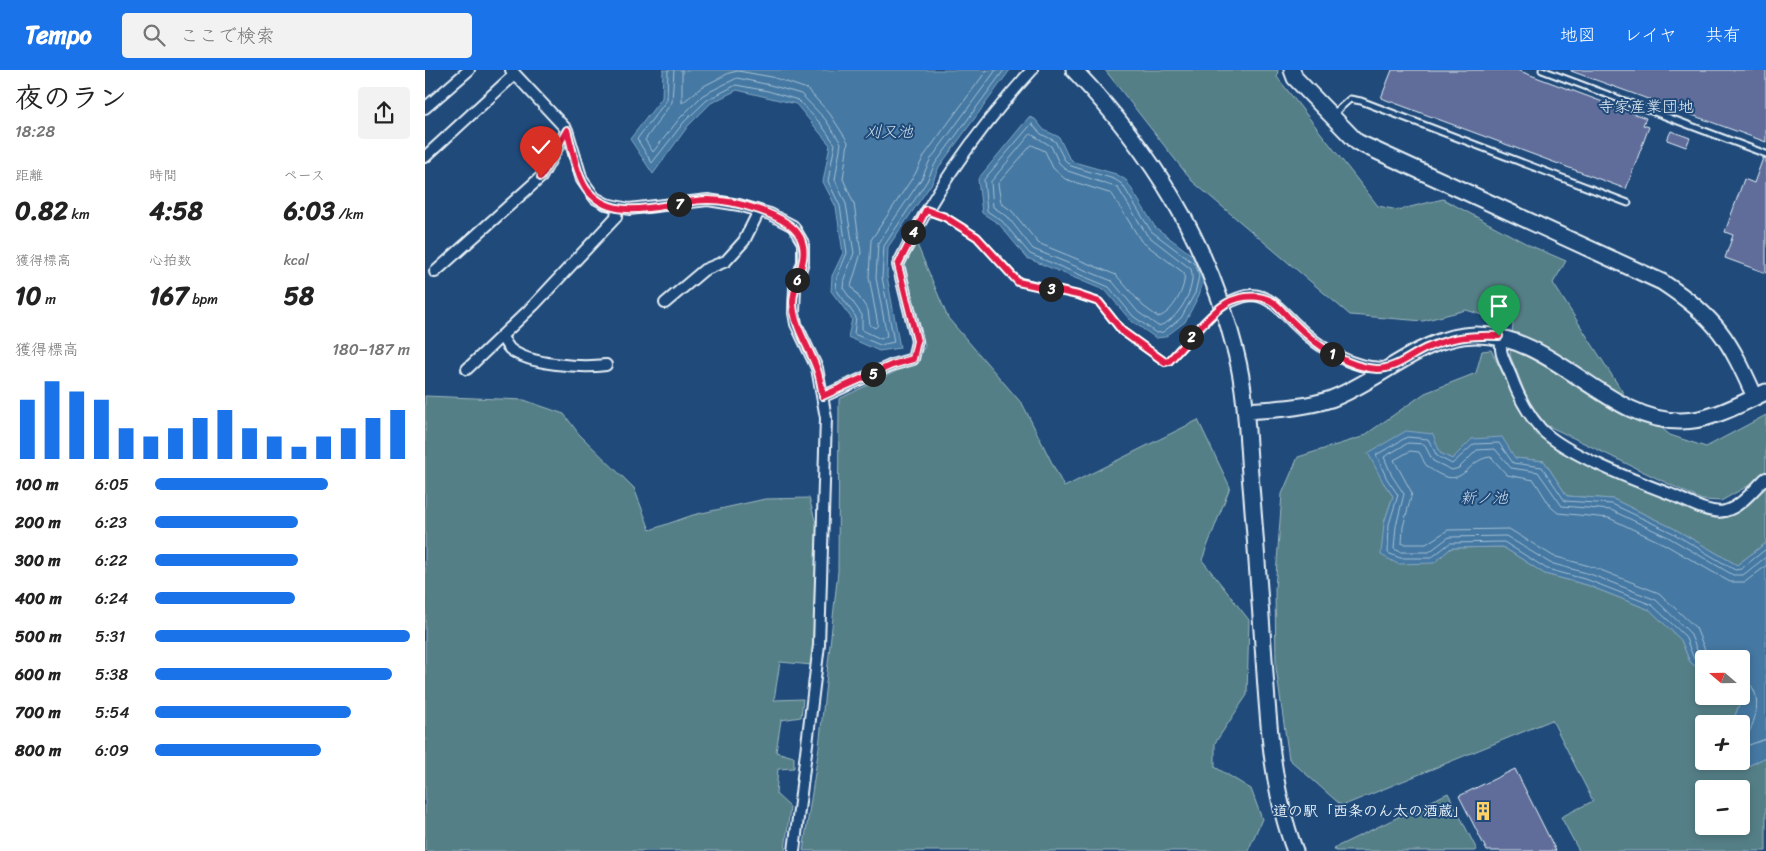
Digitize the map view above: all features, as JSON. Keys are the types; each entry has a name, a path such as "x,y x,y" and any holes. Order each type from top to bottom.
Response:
{"street":[{"path":"425,108 469,70"},
{"path":"823,396 892,365 913,359 917,341 898,265 926,210 949,172 1002,103 1032,70"},
{"path":"1074,70 1109,107 1166,184 1188,224 1223,306 1237,355 1246,411 1267,700 1281,806 1295,851"},
{"path":"1246,411 1302,406 1331,399 1427,348 1450,338 1474,335 1502,337 1540,352 1617,401 1657,418 1680,421 1702,418 1761,394 1734,350 1709,317 1689,300 1662,282 1357,142 1295,78 1292,70"},
{"path":"425,157 513,72 567,130 587,190 595,198 617,208 629,209 708,200 759,211 793,226 803,243 803,262 795,287 794,313 796,324 817,368 823,396 826,427 819,644 794,851"},
{"path":"435,272 541,177 567,130"},
{"path":"467,369 534,305 615,217 617,208"},
{"path":"665,303 704,270 726,261 745,242 759,211"},
{"path":"1223,306 1251,295 1272,301 1295,324 1331,353 1358,365 1377,369 1391,368"},
{"path":"501,336 509,348 519,354 559,365 584,368 606,365"},
{"path":"1502,337 1499,348 1518,396 1528,412 1543,430 1581,456 1700,506 1725,511 1741,501 1766,478"}],"lane":[{"path":"1542,70 1766,154"},
{"path":"1332,115 1350,99 1361,101 1628,203"},
{"path":"926,210 945,217 977,237 1018,282 1078,295 1099,302 1122,331 1165,362 1169,361 1223,306"}],"green space":[{"path":"1105,70 1278,70 1277,77 1378,206 1398,210 1443,199 1529,245 1566,261 1553,283 1627,399 1670,435 1706,447 1766,415 1766,471 1753,483 1721,501 1702,500 1536,420 1510,355 1513,324 1466,310 1423,321 1350,315 1192,181"},
{"path":"916,242 948,318 1023,405 1064,487 1198,420 1230,487 1202,560 1249,620 1247,695 1215,743 1215,767 1251,789 1262,819 1248,851 803,851 819,747 838,571 839,399 915,362 925,346 904,262"},
{"path":"1491,350 1515,398 1540,434 1708,514 1725,516 1738,508 1766,484 1766,543 1737,565 1673,528 1613,499 1567,496 1544,461 1515,458 1472,439 1452,459 1440,453 1383,482 1393,496 1384,523 1433,563 1451,548 1503,547 1545,574 1587,585 1650,610 1681,640 1690,662 1695,666 1695,705 1739,705 1735,715 1695,715 1695,770 1750,770 1750,765 1766,757 1766,851 1579,851 1561,817 1593,801 1552,720 1342,806 1289,759 1276,668 1275,589 1282,494 1298,457 1362,437 1425,393 1476,373 1482,351"},
{"path":"425,396 524,400 564,414 579,434 634,488 650,530 693,515 765,499 809,498 817,527 812,665 780,662 774,700 803,699 801,717 781,720 776,752 794,757 794,768 778,769 776,794 790,807 785,851 425,851"},
{"path":"1448,793 1477,850 1335,851 1334,848"}],"water":[{"name":"刈又池","path":"663,70 1010,70 939,167 932,183 888,247 887,276 900,348 879,351 848,337 852,319 831,291 832,276 843,253 836,207 823,182 830,145 796,104 737,90 711,103 688,126 653,174 630,139 662,98"},
{"path":"1029,117 1035,119 1044,130 1059,137 1068,156 1074,162 1116,174 1126,180 1155,227 1201,262 1205,276 1199,295 1185,322 1165,337 1156,338 1130,320 1106,291 1027,258 999,224 982,213 978,179"},
{"name":"新ノ池","path":"1406,431 1433,434 1440,453 1452,459 1472,439 1502,437 1515,458 1544,461 1567,496 1613,499 1673,528 1737,565 1766,543 1766,757 1750,765 1750,715 1735,715 1739,705 1750,705 1750,650 1695,650 1695,666 1690,662 1681,640 1650,610 1587,585 1545,574 1503,547 1451,548 1434,563 1398,564 1381,555 1384,523 1393,496 1383,482 1368,453"}],"building":[{"path":"1392,70 1517,70 1646,118 1643,125 1649,127 1626,189 1381,98"},
{"path":"1766,70 1766,142 1571,71"},
{"path":"1671,131 1690,138 1686,147 1667,140"},
{"path":"1763,158 1766,158 1766,273 1725,258 1733,235 1725,232 1744,179 1754,183"},
{"name":"道の駅「西条のん太の酒蔵」","path":"1515,769 1556,851 1487,851 1459,796"}],"place":[{"name":"道の駅「西条のん太の酒蔵」","path":"1483,811"}],"district":[{"name":"寺家産業団地","path":"1646,106"}],"route":[{"path":"541,177 567,130 582,180 587,190 595,198 606,204 617,208 629,209 708,200 739,205 770,214 793,226 803,243 804,250 803,262 795,287 794,313 796,324 817,368 823,396 892,365 913,359 917,341 898,265 926,210 945,217 977,237 1018,282 1078,295 1099,302 1122,331 1165,362 1169,361 1223,306 1251,295 1272,301 1295,324 1331,353 1358,365 1377,369 1391,368 1427,348 1450,338 1474,335 1499,336"}]}
